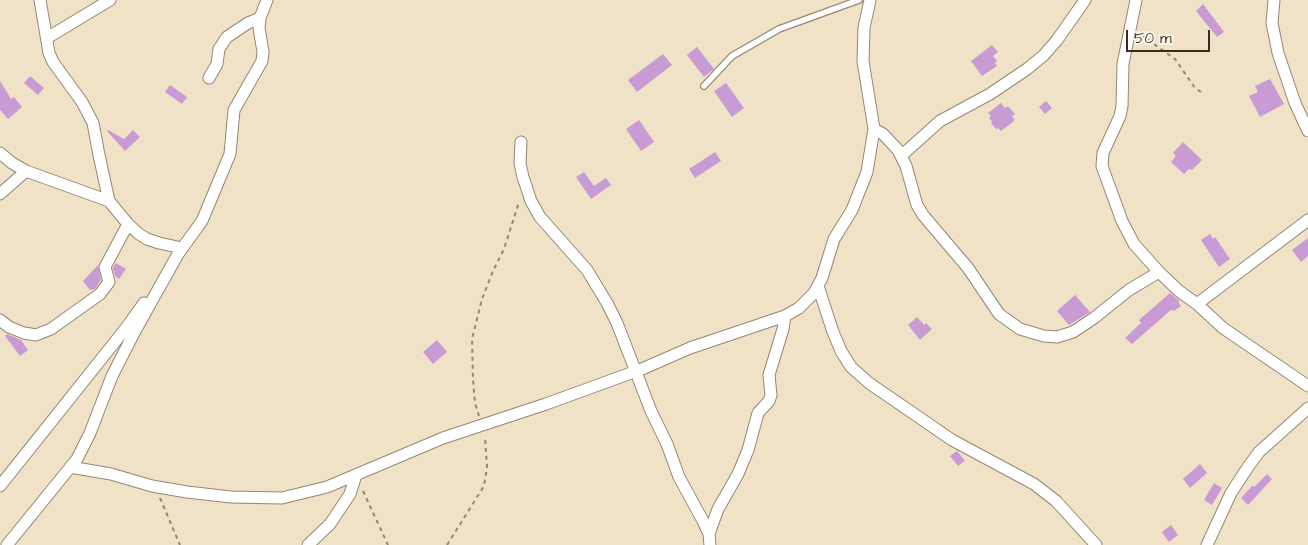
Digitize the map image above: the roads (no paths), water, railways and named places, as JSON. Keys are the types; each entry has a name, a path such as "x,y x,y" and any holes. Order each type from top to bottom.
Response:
{"street":[{"path":"40,0 49,53 53,62 82,102 94,123 109,200 128,224 147,239 180,252"},
{"path":"47,38 110,0"},
{"path":"70,468 110,474 156,487 230,497 282,498 327,487 443,438 636,371 699,345 785,316 799,308 814,294 822,278 834,239 852,210 863,183 871,153 874,129 863,60 864,28 870,0"},
{"path":"901,156 940,121 990,94 1044,56 1085,0"},
{"path":"1136,0 1123,64 1120,116 1103,153 1102,166 1122,221 1134,244 1158,272 1179,291 1197,304 1223,328 1308,386"},
{"path":"1274,0 1272,23 1278,53 1295,103 1308,131"},
{"path":"0,486 126,328 202,221 230,154 234,110 262,61 263,52 259,28 262,1"},
{"path":"209,78 217,64 219,48 227,37 248,23 260,18"},
{"path":"874,129 883,134 898,150 906,166 920,210 968,268 999,314 1020,328 1044,336 1057,336 1074,332 1129,290 1158,272"},
{"path":"521,142 520,163 525,184 540,217 581,262 599,287 617,323 679,477 710,540"},
{"path":"0,153 26,171 109,200"},
{"path":"0,194 26,171"},
{"path":"1197,304 1308,220"},
{"path":"0,320 24,333 36,335 51,328 100,294 109,282 105,267 128,224"},
{"path":"6,545 77,459 90,433 104,396 135,332 180,252"},
{"path":"818,286 833,332 841,351 851,367 869,382 952,440 1034,484 1056,501 1096,545"},
{"path":"710,540 718,508 738,474 748,450 758,413 769,401 771,395 769,375 785,316"},
{"path":"1207,545 1231,493 1248,467 1265,446 1308,408"},
{"path":"308,545 330,524 350,494 356,475"}],"lane":[{"path":"704,86 732,56 779,29 859,0"}]}
